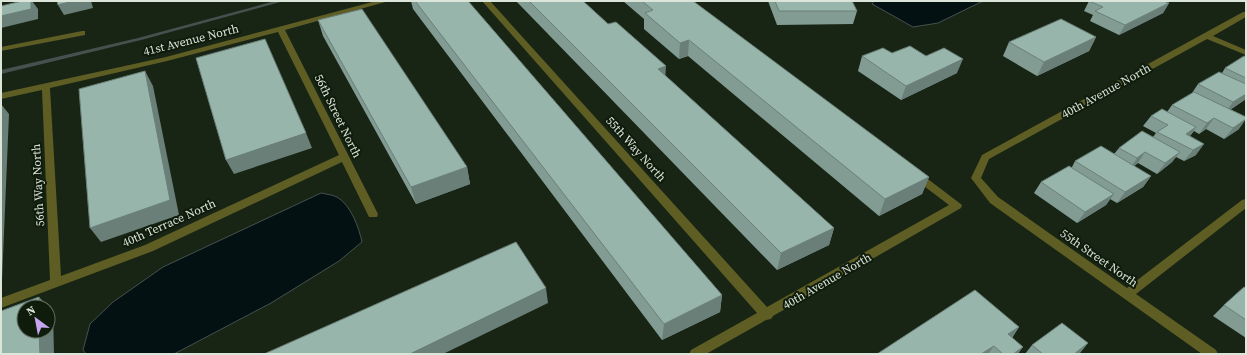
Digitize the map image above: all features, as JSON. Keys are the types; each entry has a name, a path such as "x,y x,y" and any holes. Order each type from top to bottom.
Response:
{"street":[{"name":"41st Avenue North","path":"1,96 167,59 281,30 385,1"},
{"name":"55th Way North","path":"486,1 767,315"},
{"name":"40th Avenue North","path":"976,178 985,157 1246,14"},
{"name":"56th Street North","path":"281,30 373,214"},
{"path":"1,49 82,33"},
{"path":"1207,36 1246,53"},
{"name":"56th Way North","path":"46,86 56,283"},
{"name":"40th Terrace North","path":"1,303 149,248 344,157"},
{"name":"40th Avenue North","path":"695,354 767,315 957,205 907,167"},
{"name":"55th Street North","path":"976,178 994,200 1212,354"},
{"path":"1127,294 1246,203"}],"shaded area":[{"path":"874,1 983,1 938,23 913,27 872,4"},
{"path":"321,193 337,197 346,205 354,217 361,236 362,242 339,261 271,303 174,354 86,354 83,350 90,324 113,302 163,267"}],"building":[{"path":"22,1 31,1 31,9 1,16 1,6"},
{"path":"57,1 73,1 58,5"},
{"path":"415,1 468,1 722,295 664,324"},
{"path":"529,1 583,1 608,24 616,22 666,66 658,69 834,228 781,253"},
{"path":"642,1 693,1 929,177 885,199 689,40 680,43 645,13 653,10"},
{"path":"775,1 852,1 857,11 779,11"},
{"path":"1089,1 1163,1 1169,3 1125,25 1095,11 1103,7"},
{"path":"362,9 467,167 411,187 318,20"},
{"path":"1061,19 1096,37 1044,62 1009,42"},
{"path":"265,39 306,133 226,160 196,58"},
{"path":"910,46 926,56 944,48 963,59 906,86 862,56 883,48 892,53"},
{"path":"1244,56 1246,57 1246,78 1225,68"},
{"path":"145,71 170,200 90,228 79,89"},
{"path":"1219,72 1246,84 1246,94 1233,102 1198,84"},
{"path":"1194,92 1246,117 1246,119 1233,128 1214,118 1207,123 1172,105"},
{"path":"1162,109 1196,127 1186,134 1204,144 1193,150 1157,132 1168,125 1151,116"},
{"path":"1142,131 1180,152 1165,163 1145,152 1137,158 1119,148"},
{"path":"1101,146 1151,176 1125,192 1075,161"},
{"path":"1069,166 1114,194 1085,212 1041,182"},
{"path":"516,242 546,288 410,354 264,354"},
{"path":"1244,287 1246,288 1246,320 1224,305"},
{"path":"975,290 1019,327 1008,334 1023,347 1013,354 1003,354 994,346 981,354 877,354"},
{"path":"16,305 16,339 39,339 40,354 1,354 1,311"},
{"path":"1062,323 1088,343 1074,354 1043,354 1032,345"}],"waterway":[{"path":"1,72 139,39 281,1"}]}
